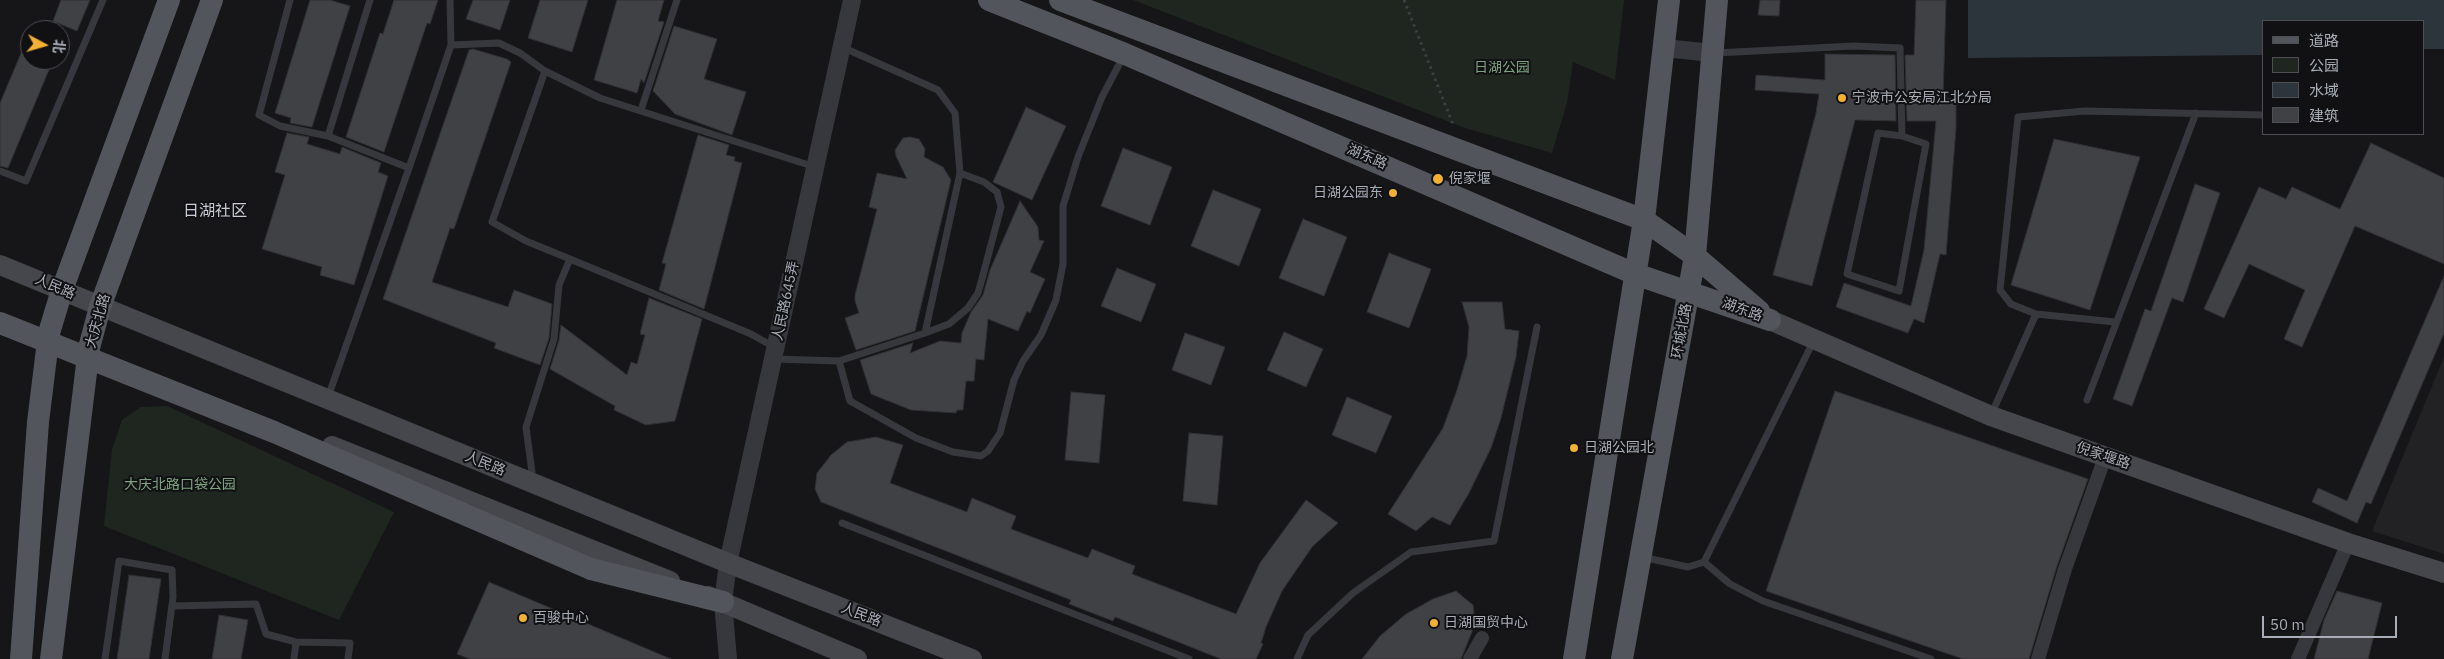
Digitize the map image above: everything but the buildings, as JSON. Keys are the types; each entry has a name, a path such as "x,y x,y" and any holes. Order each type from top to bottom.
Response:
{"main road":[{"path":"21,659 38,422 49,334 62,290 169,0"},
{"name":"大庆北路","path":"51,659 89,348 100,307 212,0"},
{"name":"湖东路","path":"989,0 1125,54 1635,274 1770,320"},
{"name":"湖东路","path":"1060,0 1644,220 1695,256 1770,320"},
{"path":"1574,659 1644,220 1669,0"},
{"name":"环城北路","path":"1622,659 1695,256 1717,0"},
{"name":"人民路","path":"0,265 728,563 972,659"},
{"path":"0,315 89,348 723,602 857,659"},
{"name":"倪家堰路","path":"1770,320 1990,416 2348,543 2444,573"},
{"path":"0,324 274,432 591,569 723,602"}],"street":[{"name":"人民路645弄","path":"728,659 723,602 728,563 852,0"},
{"path":"1664,48 1713,53"},
{"path":"2038,659 2065,569 2106,457"},
{"path":"2298,659 2348,543"},
{"path":"1470,659 1482,638"}],"lane":[{"path":"0,171 26,180 103,0"},
{"path":"290,0 259,115 280,126 328,136 409,168"},
{"path":"328,136 370,0"},
{"path":"327,399 451,44 450,0"},
{"path":"641,110 677,0"},
{"path":"451,44 499,43 520,53 545,71 600,98 815,167"},
{"path":"1713,53 1854,46 1900,48 1902,136"},
{"path":"842,47 938,90 955,113 960,173 926,333"},
{"path":"839,361 850,401 916,438 953,452 981,456 988,451 1000,433 1020,367 1041,335 1056,300 1063,264 1063,206 1078,157 1102,97 1125,54"},
{"path":"545,71 492,222 526,241 751,334 774,353 839,361 949,324 968,308 978,293 1001,207 997,192 984,182 960,173"},
{"path":"2115,322 2036,314 2011,304 2000,290 2018,117 2085,111 2262,115"},
{"path":"2087,400 2115,322 2196,113"},
{"path":"1878,133 1902,136 1926,144 1899,291 1847,274 1878,133"},
{"path":"534,484 526,427 554,339 559,285 570,259"},
{"path":"1990,416 2036,314"},
{"path":"1297,659 1308,635 1353,593 1411,552 1494,541 1537,328"},
{"path":"1641,556 1688,567 1704,562 1814,339"},
{"path":"842,522 1189,659"},
{"path":"105,659 119,561 172,570 172,606 165,659"},
{"path":"1704,562 1730,584 1763,601 1932,659"},
{"path":"172,606 256,604 266,634 296,642 350,643 348,659"},
{"path":"294,659 296,642"}],"path":[{"path":"1404,0 1463,152"}],"shaded area":[{"path":"2444,357 2444,554 2372,531"}],"green space":[{"name":"日湖公园","path":"1133,0 1624,0 1615,80 1573,62 1567,103 1552,153 1465,128"},
{"name":"大庆北路口袋公园","path":"167,406 394,512 339,620 104,526 112,449 122,420 141,407"}],"water":[{"path":"1968,0 2444,0 2444,49 2424,49 2424,20 2262,20 2262,55 1968,58"}],"place":[{"name":"宁波市公安局江北分局","path":"1842,98"},
{"name":"倪家堰","path":"1438,179"},
{"name":"日湖公园东","path":"1393,193"},
{"name":"日湖公园北","path":"1574,448"},
{"name":"百骏中心","path":"523,618"},
{"name":"日湖国贸中心","path":"1434,623"}],"district":[{"name":"日湖社区","path":"215,211"}]}
